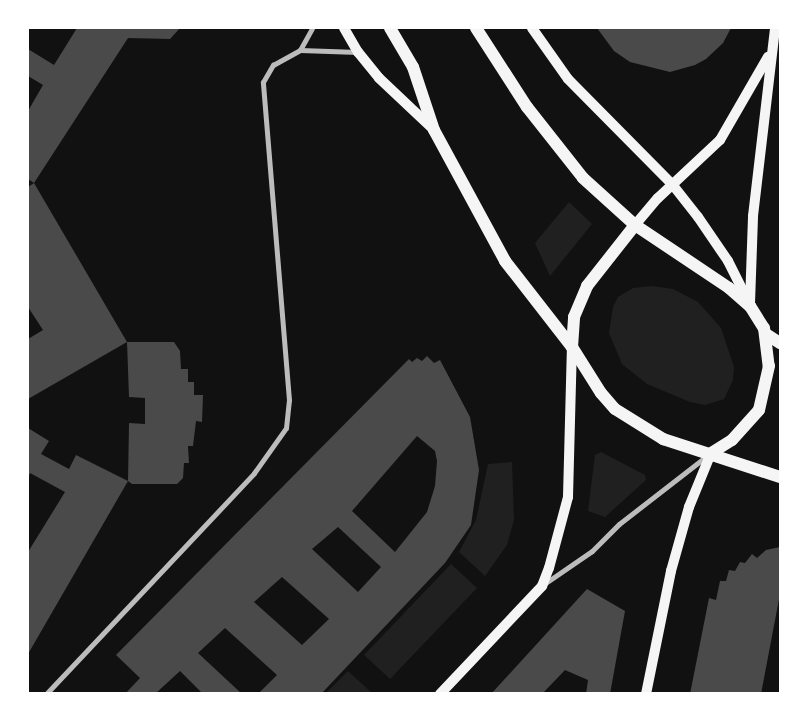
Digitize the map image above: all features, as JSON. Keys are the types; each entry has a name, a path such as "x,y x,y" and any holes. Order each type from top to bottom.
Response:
{"main road":[{"path":"344,28 358,52 398,100 434,130"},
{"path":"390,28 412,67 434,130 505,261 572,347 589,377 615,409 663,438 780,477"},
{"path":"476,28 558,149 608,203 635,225 707,272 750,306"},
{"path":"532,28 568,79 672,184 728,261 766,334 770,366 759,410 732,440 711,453 689,507 671,571 646,694"},
{"path":"750,306 753,216 766,116 770,54 775,28"},
{"path":"440,694 542,586 559,538 568,496 574,317 587,286 635,225 672,184 720,140 770,54"},
{"path":"766,334 780,343"}],"street":[{"path":"300,50 312,28"},
{"path":"46,694 254,473 286,428 289,400 263,93 268,72 285,57 300,50 358,52"},
{"path":"542,586 592,551 619,524 711,453"}],"shaded area":[{"path":"569,202 592,224 550,276 535,243"},
{"path":"652,286 673,289 698,302 721,328 734,367 733,380 724,399 705,405 690,402 647,384 622,364 609,333 613,307 618,297 633,288"},
{"path":"601,452 645,475 646,480 605,517 588,511 595,455"},
{"path":"512,462 514,520 507,545 485,576 459,552 476,520 488,464"},
{"path":"451,564 477,588 390,679 364,655"},
{"path":"348,671 372,693 326,693"}],"building":[{"path":"77,28 180,28 170,39 128,38 34,183 28,179 28,111 43,85 28,76 28,49 54,65"},
{"path":"597,28 731,28 723,43 706,59 695,65 670,72 630,62 614,51"},
{"path":"34,183 127,342 28,399 28,339 43,330 28,307 28,187"},
{"path":"127,342 174,342 180,351 181,369 188,369 188,382 194,382 194,395 203,395 202,422 196,421 193,446 188,446 189,463 184,463 183,478 177,484 132,484 128,481 129,423 145,424 145,398 129,397"},
{"path":"427,356 434,363 440,360 470,417 479,470 471,525 445,563 321,694 258,694 277,675 225,628 198,653 242,694 203,694 180,671 155,694 125,694 140,678 116,655 409,359 412,362 417,358 422,361","holes":["417,436 435,451 437,461 435,486 427,512 395,552 352,511","338,527 381,567 358,592 312,549","282,577 329,619 302,645 254,602"]},
{"path":"28,428 49,441 41,454 69,469 76,455 128,481 28,654 28,552 65,492 30,473 28,478"},
{"path":"780,547 780,594 761,694 690,694 709,598 716,600 720,581 726,581 729,570 735,571 740,562 745,563 752,554 757,558 766,550"},
{"path":"587,589 625,611 610,694 586,694 588,680 565,670 542,694 491,694"}]}
